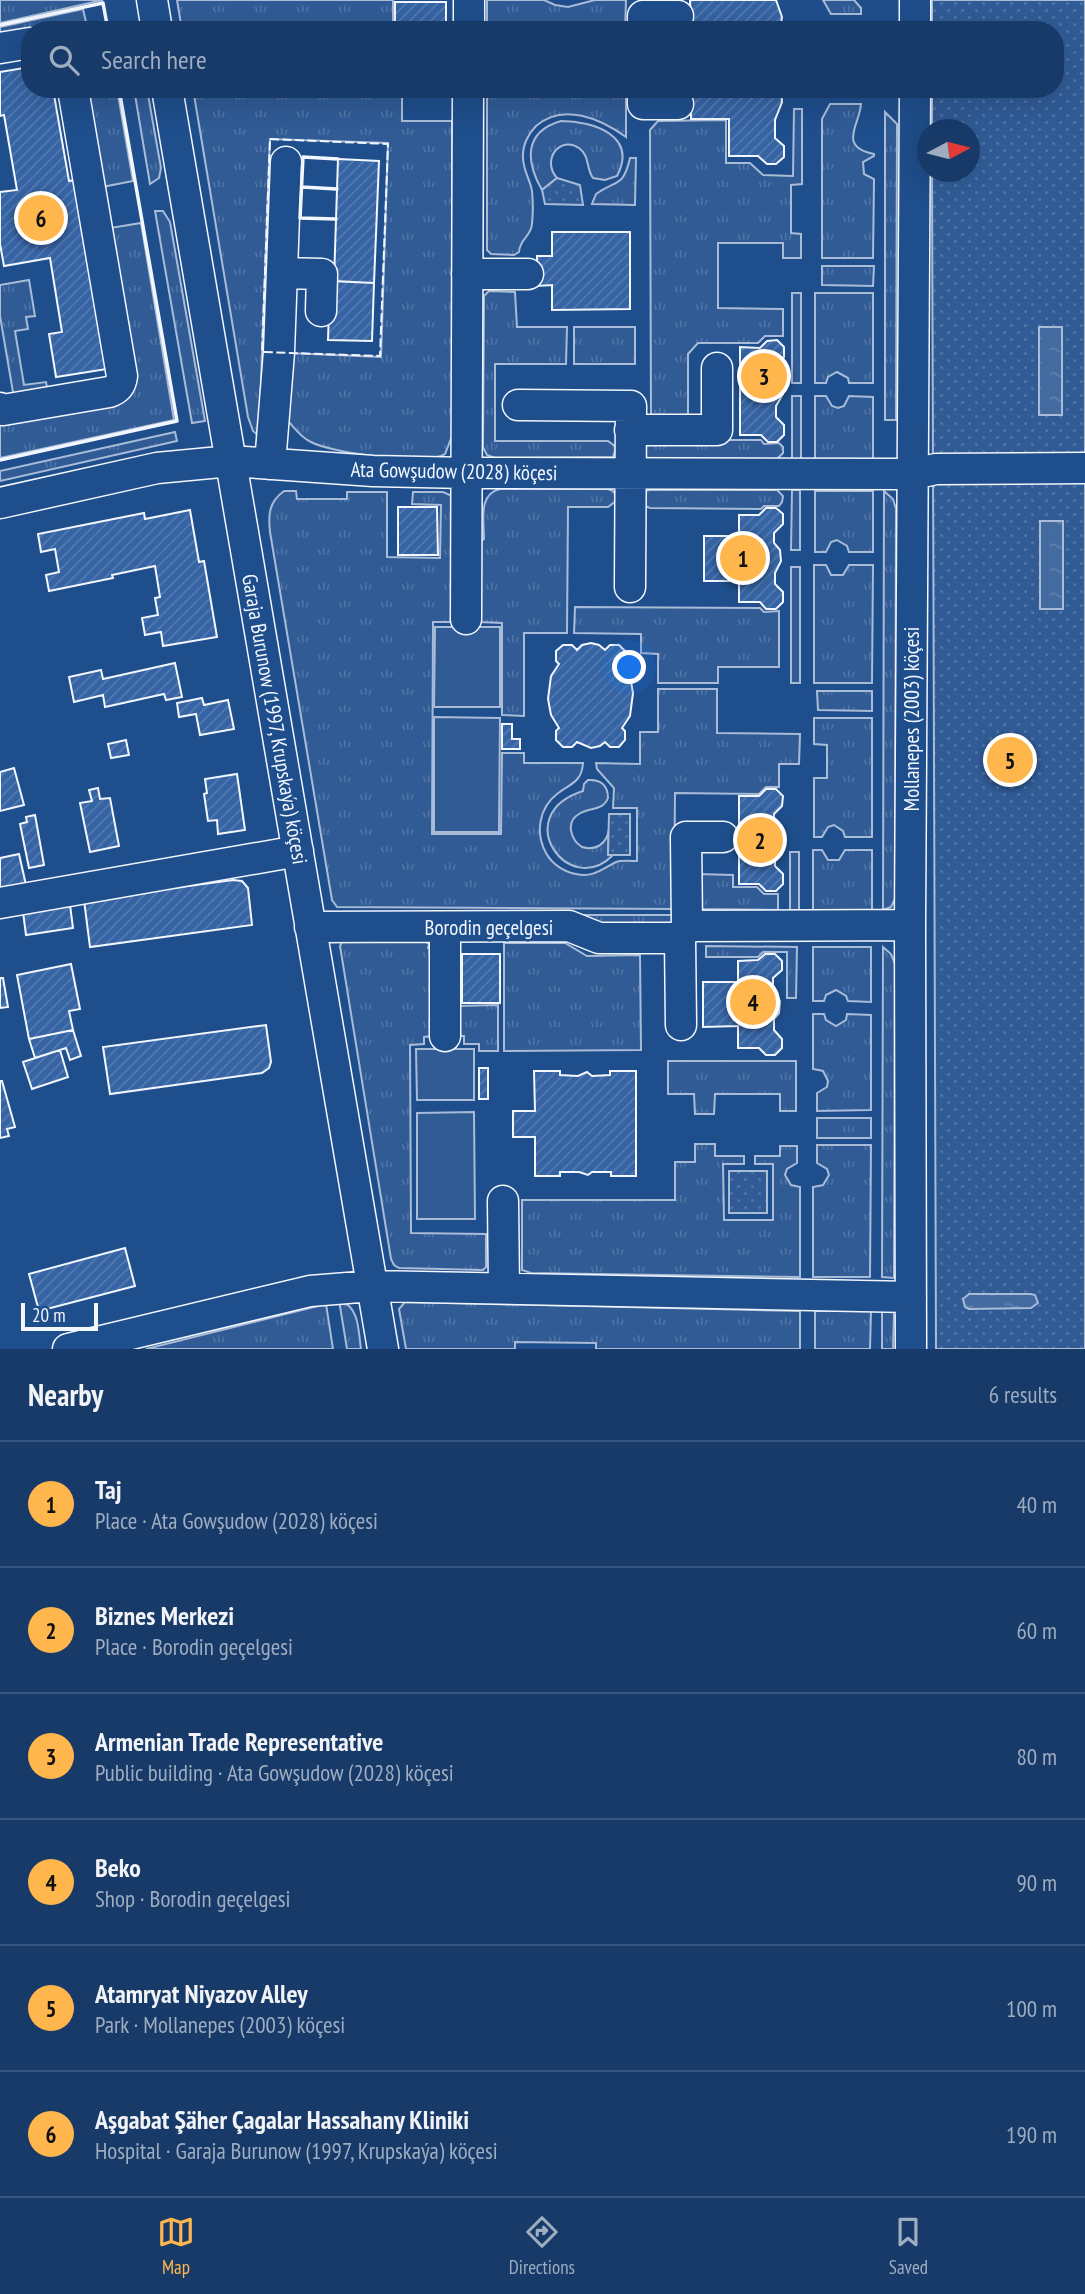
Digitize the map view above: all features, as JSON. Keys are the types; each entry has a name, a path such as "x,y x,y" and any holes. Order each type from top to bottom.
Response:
{"street":[{"path":"152,0 156,21"},
{"path":"469,0 469,21"},
{"path":"915,0 915,21"},
{"path":"643,21 643,16 678,16"},
{"path":"0,48 21,44"},
{"path":"0,408 3,410 109,392 117,389 121,383 76,98"},
{"name":"Garaja Burunow (1997, Krupskaýa) köçesi","path":"169,98 383,1349"},
{"path":"466,619 468,98"},
{"path":"643,98 643,104 678,104"},
{"name":"Mollanepes (2003) köçesi","path":"911,1349 910,925 915,98"},
{"path":"270,464 279,352 286,162"},
{"path":"282,273 322,274 321,311"},
{"path":"467,274 528,274"},
{"path":"631,430 717,430 717,368"},
{"path":"518,405 631,406 630,587"},
{"name":"Ata Gowşudow (2028) köçesi","path":"0,503 157,468 231,461 362,470 467,473 913,474 936,468 1085,468"},
{"path":"681,1024 687,837 723,837"},
{"path":"0,903 298,851"},
{"name":"Borodin geçelgesi","path":"310,927 569,926 599,938 684,932 910,925"},
{"path":"445,927 445,1036"},
{"path":"503,1201 504,1288"},
{"path":"68,1349 310,1291 372,1286 911,1297"}],"green space":[{"path":"0,0 103,0 0,23"},
{"path":"177,0 393,0 393,21 180,21"},
{"path":"487,0 544,0 568,7 595,0 626,0 625,21 487,21"},
{"path":"823,0 854,0 861,8 861,14 831,14"},
{"path":"932,0 1085,0 1085,1349 936,1349 932,182 980,182 980,119 932,119 932,98 1064,98 1064,21 932,21"},
{"path":"83,9 86,21 28,21"},
{"path":"21,22 21,32 0,42 0,27"},
{"path":"84,98 119,98 133,181 102,187"},
{"path":"136,98 149,98 161,168 159,178 150,184"},
{"path":"195,98 402,98 402,121 452,121 452,436 445,454 419,459 379,457 338,450 307,440 287,420 287,353 381,357 388,143 270,139 259,436 253,431 248,417"},
{"path":"487,98 626,98 626,137 594,119 570,114 558,115 536,126 527,139 523,160 532,191 530,232 521,244 519,252 514,255 491,254 487,250"},
{"path":"830,104 861,104 853,140 863,151 874,154 863,162 864,174 874,179 873,258 822,258 822,119"},
{"path":"794,109 802,109 802,184 791,185 791,233 801,234 801,258 783,258 783,243 718,243 718,308 783,309 783,336 765,336 758,343 698,343 688,354 688,414 683,419 651,417 650,130 658,121 726,120 726,163 750,163 763,175 793,176"},
{"path":"885,112 897,124 896,420 885,420"},
{"path":"561,121 599,128 617,141 622,151 622,162 617,176 605,180 593,178 582,151 572,145 565,145 559,147 552,157 551,164 557,178 542,190 533,169 531,149 540,132"},
{"path":"630,158 636,158 635,205 592,204 596,194 622,179"},
{"path":"557,178 580,185 583,205 545,204 542,190"},
{"path":"155,211 163,211 170,222 205,421 192,423"},
{"path":"141,223 174,420 0,458 0,415 111,398 110,228"},
{"path":"822,266 874,266 873,286 822,285"},
{"path":"29,280 35,316 26,317 28,329 15,331 24,385 46,382 48,393 14,398 0,316 0,285"},
{"path":"489,291 515,292 517,327 567,327 566,364 495,364 495,441 608,441 616,447 613,457 495,458 487,455 483,447 484,296"},
{"path":"792,293 801,293 801,383 792,383"},
{"path":"815,293 873,293 873,383 849,383 848,378 837,372 828,377 826,383 815,383"},
{"path":"574,327 635,327 635,364 574,364"},
{"path":"792,396 801,396 801,459 792,459"},
{"path":"815,396 826,396 832,406 838,408 844,406 849,396 873,397 873,459 815,459"},
{"path":"175,432 177,441 0,481 0,471"},
{"path":"650,440 761,440 764,444 779,443 783,447 783,453 777,459 650,459 645,457 642,447"},
{"path":"500,489 608,489 616,496 616,501 608,507 568,507 567,633 524,633 524,716 502,715 502,623 480,622 480,542 484,539 485,502 488,496"},
{"path":"777,490 783,496 779,506 764,506 761,509 650,508 645,506 645,491"},
{"path":"792,490 800,490 800,550 791,550"},
{"path":"284,491 296,491 297,499 347,499 347,492 387,492 387,557 440,558 441,505 412,504 413,492 443,492 452,496 454,622 433,622 432,834 501,834 502,753 524,753 524,763 583,763 578,779 551,800 541,821 543,845 555,864 572,873 587,875 618,861 637,861 637,808 613,808 614,788 597,769 596,763 640,764 640,732 658,732 658,689 717,689 717,733 800,734 799,764 779,764 779,787 766,787 759,794 675,793 674,909 337,907 332,900 270,532 271,509"},
{"path":"815,491 873,491 873,552 849,552 847,546 837,540 831,542 826,552 815,552"},
{"path":"884,491 893,499 896,509 895,899 891,907 883,910"},
{"path":"814,565 826,565 831,575 843,575 849,565 873,565 872,683 814,683"},
{"path":"791,567 800,567 800,683 791,683"},
{"path":"575,607 760,608 764,612 779,611 779,667 718,667 718,683 658,683 658,654 641,653 641,634 574,633"},
{"path":"817,691 872,691 872,711 818,710"},
{"path":"814,718 872,718 872,837 845,837 843,831 834,825 828,827 822,837 814,837 814,778 827,778 827,745 814,744"},
{"path":"588,780 602,784 607,790 608,798 603,805 575,817 571,831 578,844 592,848 603,842 609,829 608,854 613,855 596,866 579,867 564,861 553,849 548,834 550,817 561,802 583,791"},
{"path":"609,814 630,814 630,855 608,855"},
{"path":"813,850 822,850 828,860 839,860 845,850 872,850 872,910 813,910"},
{"path":"790,852 799,852 799,910 790,910"},
{"path":"698,874 733,875 733,887 757,887 764,894 778,894 778,910 698,909"},
{"path":"583,915 674,915 674,926 603,926"},
{"path":"424,941 429,944 428,948 432,949 433,1036 424,1037 424,1044 410,1045 411,1233 486,1234 486,1267 483,1270 399,1268 391,1259 340,946 342,942"},
{"path":"504,943 565,943 587,956 640,955 641,1050 504,1051"},
{"path":"706,946 797,947 796,998 787,998 787,952 763,952 758,957 706,957"},
{"path":"813,947 871,947 871,1002 848,1001 846,996 836,990 826,995 824,1001 813,1001"},
{"path":"883,947 891,954 895,964 894,1278 882,1277"},
{"path":"498,1005 498,1051 479,1051 479,1044 464,1044 464,1036 457,1036 457,1006"},
{"path":"813,1014 824,1014 826,1020 836,1026 846,1020 847,1014 871,1015 871,1110 817,1111 817,1093 827,1087 828,1081 823,1071 813,1069"},
{"path":"668,1061 796,1061 796,1111 780,1111 780,1094 715,1094 714,1114 695,1114 694,1094 668,1094"},
{"path":"817,1118 871,1118 871,1138 817,1138"},
{"path":"695,1144 715,1144 715,1156 744,1156 744,1164 723,1164 724,1220 773,1220 773,1164 755,1164 755,1156 780,1156 780,1146 797,1146 797,1163 787,1169 785,1175 791,1185 800,1187 800,1277 531,1273 522,1270 522,1200 675,1200 675,1162 695,1162"},
{"path":"817,1145 871,1145 870,1277 813,1277 813,1187 823,1185 829,1175 827,1169 817,1163"},
{"path":"729,1171 767,1171 767,1213 729,1213"},
{"path":"339,1300 346,1303 354,1314 361,1349 347,1349"},
{"path":"405,1302 800,1311 800,1349 596,1349 596,1343 515,1342 515,1349 406,1349 399,1309"},
{"path":"326,1304 333,1349 146,1349"},
{"path":"815,1311 871,1311 870,1349 815,1349"},
{"path":"882,1311 894,1312 893,1349 882,1349"}],"shaded area":[{"path":"435,627 500,627 500,707 434,707"},
{"path":"434,717 500,718 499,832 434,832"},
{"path":"416,1049 474,1049 474,1100 417,1100"},
{"path":"474,1112 475,1219 417,1219 417,1113"}],"water":[{"path":"1039,327 1062,327 1062,415 1039,415"},
{"path":"1040,521 1063,521 1063,609 1040,609"},
{"path":"969,1294 1031,1294 1035,1295 1038,1303 1031,1308 969,1309 965,1307 963,1299"}],"building":[{"path":"690,0 776,0 782,17 781,21 691,21"},
{"path":"395,2 446,2 446,21 395,21"},
{"path":"21,68 21,98 55,98 69,181 75,180 107,369 56,377 49,334 62,332 50,258 4,266 0,244 0,192 17,190 4,115 0,116 0,72"},
{"path":"691,98 782,98 775,120 775,138 784,146 784,157 776,164 767,164 758,156 729,156 729,119 691,119"},
{"path":"338,159 379,161 374,283 334,281"},
{"path":"552,232 630,232 630,309 552,310 552,285 537,286 537,256 552,256"},
{"path":"330,281 374,283 372,341 328,340"},
{"path":"777,340 784,347 784,357 776,366 776,376 781,383 783,394 776,406 776,417 784,425 784,435 777,442 768,442 761,435 740,435 740,347 760,348 767,341"},
{"path":"398,507 437,507 438,555 398,555"},
{"path":"766,508 776,508 783,514 783,524 774,533 774,543 780,550 781,561 775,573 775,584 783,592 783,602 776,609 766,609 760,602 739,602 739,581 704,581 704,536 739,536 739,515 759,515"},
{"path":"190,510 199,562 204,561 217,637 163,646 161,632 145,635 142,618 158,615 155,598 160,597 155,566 49,591 46,575 59,572 55,549 41,552 38,534 144,513 145,519"},
{"path":"591,643 605,650 610,645 619,645 625,651 625,661 622,664 630,676 633,693 630,716 622,728 625,731 625,740 619,747 610,747 605,742 591,748 577,742 572,747 563,747 556,740 556,731 559,728 551,715 548,699 551,676 559,664 556,661 556,651 563,645 572,645 577,650 582,645"},
{"path":"175,663 182,697 166,700 164,694 105,707 103,695 74,702 69,677 101,670 103,679"},
{"path":"202,698 204,705 228,700 234,729 200,735 196,714 179,717 177,703"},
{"path":"502,724 512,724 512,739 520,739 520,749 502,749"},
{"path":"126,740 129,755 111,758 108,744"},
{"path":"14,768 24,805 0,811 0,772"},
{"path":"237,774 245,830 218,834 217,820 208,821 205,779"},
{"path":"98,788 100,799 110,798 119,846 90,852 80,803 92,801 89,790"},
{"path":"766,789 776,789 783,796 782,806 774,814 774,825 781,837 780,848 775,855 775,866 783,874 783,884 776,891 766,891 759,884 739,884 739,796 759,796"},
{"path":"35,815 44,865 29,868 20,824 27,822 26,817"},
{"path":"19,854 26,885 0,890 0,858"},
{"path":"242,881 248,888 252,925 90,947 84,900"},
{"path":"70,905 73,928 26,935 23,912"},
{"path":"462,954 500,954 500,1003 462,1003"},
{"path":"765,954 775,954 782,961 782,970 773,978 773,989 780,1001 779,1013 774,1019 774,1030 782,1039 782,1048 775,1055 766,1055 759,1048 738,1048 738,1026 703,1027 703,982 738,982 738,961 758,960"},
{"path":"71,964 80,1009 69,1011 73,1030 29,1039 17,975"},
{"path":"0,978 3,978 8,1007 0,1008"},
{"path":"266,1025 271,1062 269,1068 262,1073 110,1094 103,1047"},
{"path":"73,1030 81,1056 70,1060 66,1048 35,1058 29,1039"},
{"path":"60,1050 68,1077 32,1089 23,1062"},
{"path":"479,1068 488,1068 488,1099 479,1099"},
{"path":"534,1071 560,1071 560,1075 578,1076 587,1072 592,1076 610,1075 610,1071 636,1071 636,1176 611,1176 611,1172 592,1172 588,1175 560,1172 560,1176 535,1176 535,1137 513,1137 513,1111 535,1111"},
{"path":"0,1081 15,1127 7,1129 9,1136 0,1138"},
{"path":"125,1248 135,1286 39,1311 29,1274"}],"fence":[{"path":"270,139 388,144 380,356 262,352 270,139"}],"wall":[{"path":"0,25 103,3 106,21"},
{"path":"0,460 177,421 121,98"},
{"path":"336,219 300,218 303,157 338,159"},
{"path":"302,187 337,189"}],"place":[{"name":"Aşgabat Şäher Çagalar Hassahany Kliniki","path":"41,218"},
{"name":"Armenian Trade Representative","path":"764,376"},
{"name":"Taj","path":"743,558"},
{"name":"Atamryat Niyazov Alley","path":"1010,760"},
{"name":"Biznes Merkezi","path":"760,840"},
{"name":"Beko","path":"753,1002"}]}
